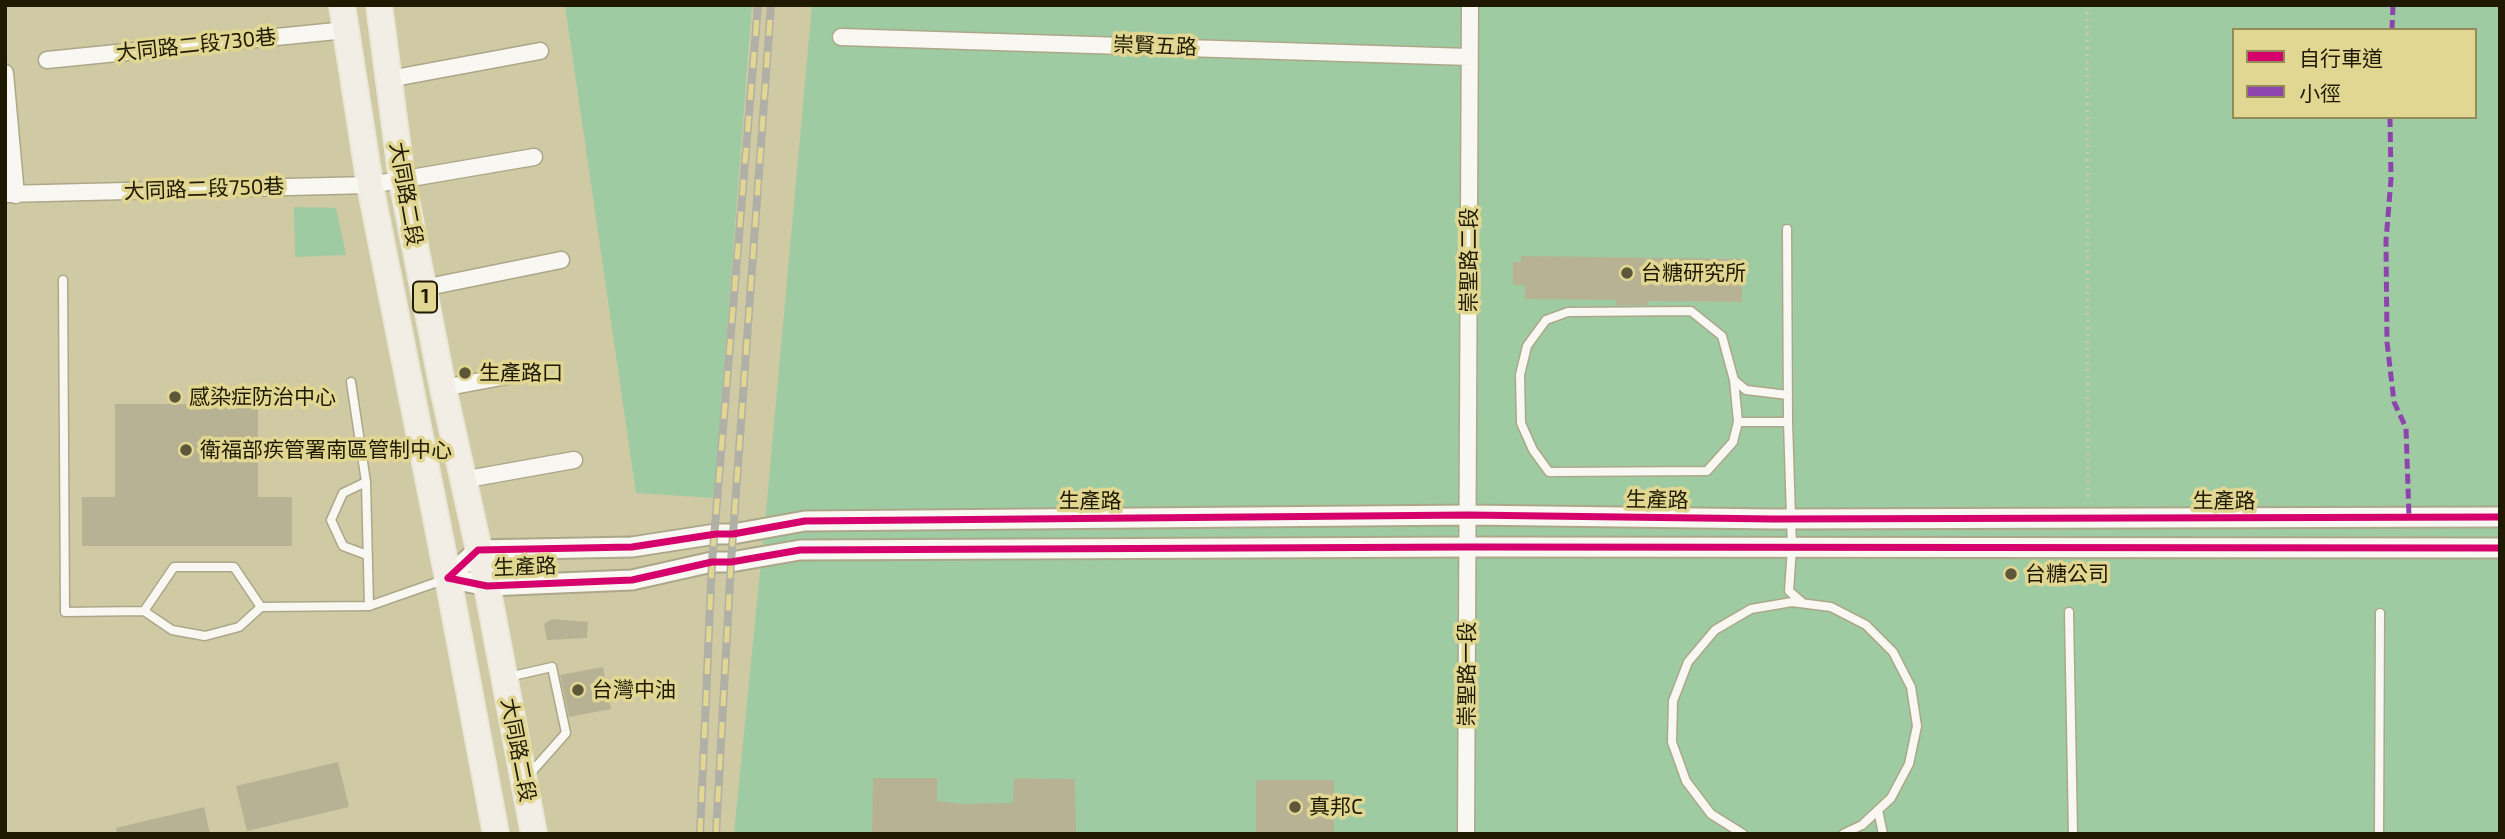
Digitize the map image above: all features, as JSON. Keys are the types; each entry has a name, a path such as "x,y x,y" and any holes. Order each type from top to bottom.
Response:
{"main road":[{"name":"大同路二段","path":"379,5 402,180 462,480 487,586 534,834"},
{"name":"大同路二段","path":"344,17 370,185 496,834"}],"street":[{"name":"崇聖路二段","path":"1468,515 1470,5"},
{"name":"大同路二段730巷","path":"47,60 344,17"},
{"name":"崇賢五路","path":"841,37 1469,57"},
{"path":"389,79 540,51"},
{"path":"5,74 11,194"},
{"name":"大同路二段750巷","path":"11,194 370,185 534,157"},
{"path":"423,288 561,260"},
{"path":"443,388 512,375"},
{"path":"462,480 574,460"},
{"name":"生產路","path":"448,578 478,550 632,547 716,534 733,534 805,521 1468,515 1791,519 2500,517"},
{"name":"崇聖路一段","path":"1466,834 1468,515"},
{"name":"生產路","path":"448,578 487,586 632,580 712,562 731,562 800,550 1468,547 2500,548"}],"lane":[{"path":"1787,229 1792,548 1789,591 1802,603"},
{"path":"63,280 65,612 145,611 172,630 205,636 239,627 261,607 369,606 448,578"},
{"path":"1691,311 1722,336 1734,380 1738,422 1733,442 1707,471 1549,472 1532,450 1521,423 1520,375 1527,346 1546,320 1568,312 1691,311"},
{"path":"1734,380 1746,390 1788,395"},
{"path":"351,382 366,482 369,606"},
{"path":"1738,422 1788,422"},
{"path":"366,482 343,493 331,520 343,546 368,555"},
{"path":"145,611 174,567 233,567 261,607"},
{"path":"1743,834 1712,814 1686,781 1672,742 1673,701 1688,662 1715,630 1751,609 1792,602 1830,607 1866,625 1893,652 1911,687 1916,726 1909,764 1891,798 1862,825 1843,834"},
{"path":"2069,612 2073,834"},
{"path":"2379,834 2380,613"},
{"path":"504,678 552,667 566,733 524,780"},
{"path":"1878,810 1883,834"}],"path":[{"path":"2087,5 2088,519"}],"green space":[{"path":"565,5 752,5 714,498 636,493"},
{"path":"812,5 2500,5 2500,834 734,834"},
{"path":"294,207 336,208 346,255 295,257"}],"building":[{"name":"台糖研究所","path":"1521,256 1742,259 1742,302 1648,301 1648,305 1616,305 1616,300 1525,299 1525,285 1513,285 1513,262 1521,262"},
{"name":"衛福部疾管署南區管制中心","path":"115,404 258,404 258,497 292,497 292,546 82,546 82,497 115,497"},
{"path":"552,619 588,622 587,638 547,640 544,624"},
{"path":"603,667 611,709 569,717 560,675"},
{"path":"338,762 349,807 247,831 236,786"},
{"path":"873,778 937,778 937,801 962,804 1013,803 1014,778 1075,779 1076,834 872,834"},
{"name":"真邦C","path":"1256,780 1334,780 1334,834 1256,834"},
{"path":"204,807 210,834 117,834 116,828"}],"railway":[{"path":"700,834 712,562 758,5"},
{"path":"716,834 731,562 771,5"}],"marked path":[{"path":"2392,28 2393,5"},
{"path":"2390,119 2391,179 2386,241 2387,342 2394,402 2406,428 2409,517"}],"cycle path":[{"path":"448,578 478,550 632,547 716,534 733,534 805,521 1468,515 1774,519 2500,517"},
{"path":"448,578 487,586 632,580 712,562 731,562 800,550 1468,547 2500,548"}],"place":[{"name":"台糖研究所","path":"1627,273"},
{"name":"生產路口","path":"465,373"},
{"name":"感染症防治中心","path":"175,397"},
{"name":"衛福部疾管署南區管制中心","path":"186,450"},
{"name":"台糖公司","path":"2011,574"},
{"name":"台灣中油","path":"578,690"},
{"name":"真邦C","path":"1295,807"}]}
